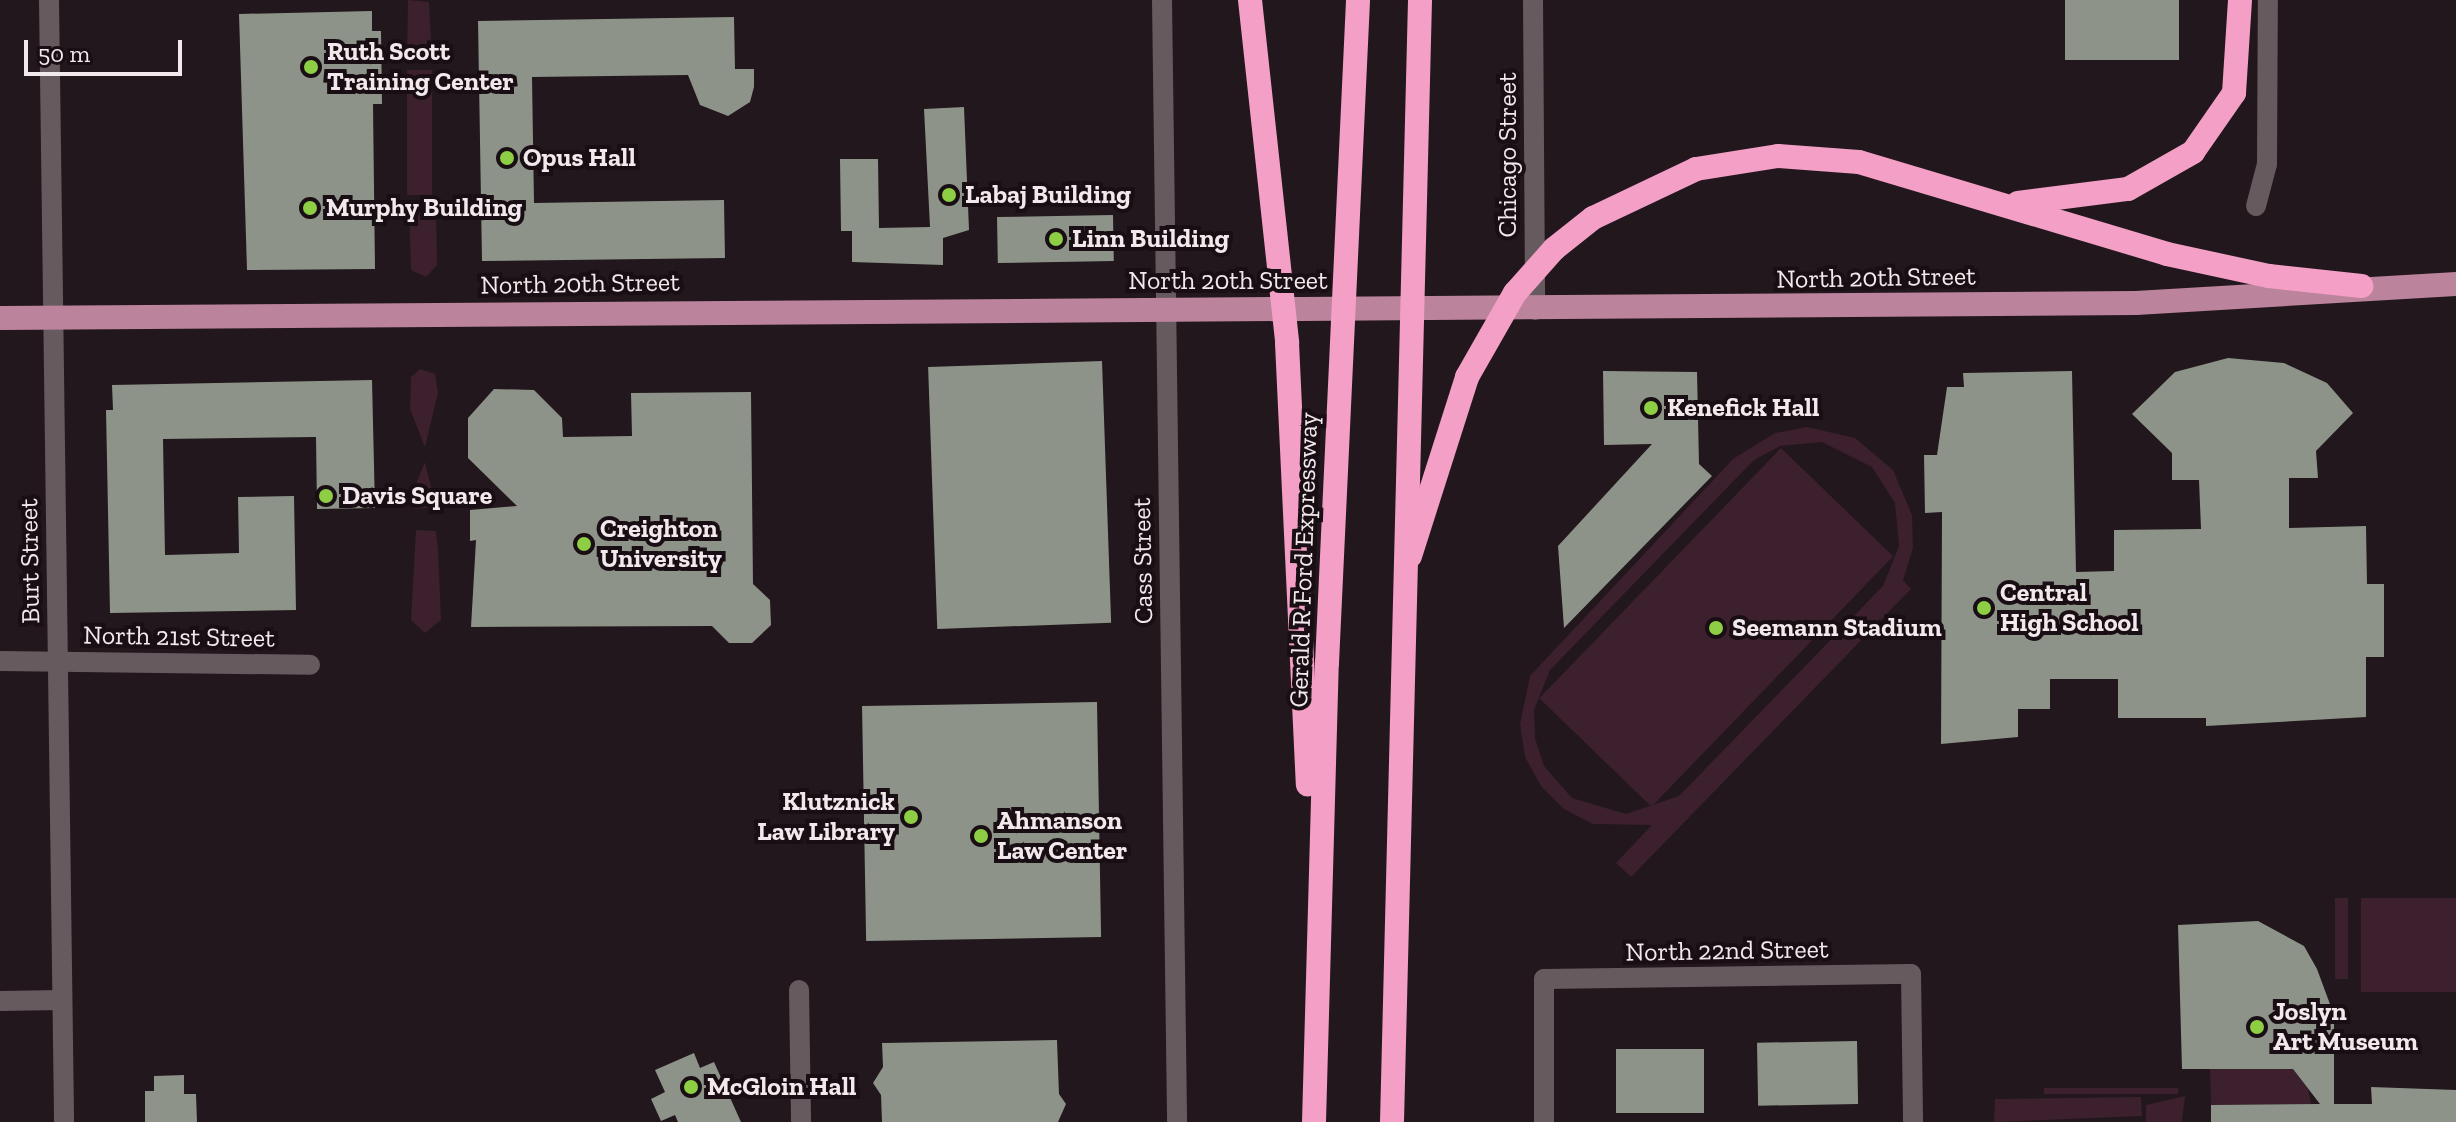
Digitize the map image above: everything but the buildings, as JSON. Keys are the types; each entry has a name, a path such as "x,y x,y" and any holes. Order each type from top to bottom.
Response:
{"highway":[{"path":"1250,0 1292,412 1316,1007"},
{"name":"Gerald R Ford Expressway","path":"1314,1122 1338,414 1358,0"},
{"path":"1392,1122 1410,556 1420,0"},
{"path":"2003,203 2116,192 2162,175 2193,152 2234,93 2240,0"},
{"path":"1410,556 1452,424 1479,353 1522,284 1574,232 1653,184 1732,160 1804,156 1869,164 2167,254 2259,274 2361,286"}],"main road":[{"name":"North 20th Street","path":"0,318 1166,308 1535,310 2136,303 2361,286 2456,284"}],"street":[{"name":"Burt Street","path":"49,0 64,1122"},
{"name":"Cass Street","path":"1162,0 1177,1122"},
{"name":"Chicago Street","path":"1533,0 1535,310"},
{"path":"2256,206 2267,164 2268,0"},
{"name":"North 21st Street","path":"0,661 310,665"},
{"name":"North 22nd Street","path":"1544,1122 1544,979 1911,974 1913,1122"},
{"path":"799,990 801,1122"},
{"path":"0,1001 61,1000"}],"shaded area":[{"path":"408,0 429,2 432,61 407,61"},
{"path":"407,70 432,70 432,195 407,195"},
{"path":"409,205 436,205 437,265 426,277 411,270"},
{"path":"420,369 435,374 438,393 425,447 410,409 411,377"},
{"path":"1807,427 1855,438 1893,470 1912,515 1913,548 1903,580 1911,589 1631,877 1616,863 1652,825 1593,824 1564,809 1541,786 1525,757 1520,724 1530,676 1733,459 1775,433","holes":["1822,442 1872,467 1895,503 1899,546 1883,586 1679,796 1626,814 1572,798 1544,766 1535,738 1534,710 1550,670 1754,460 1780,446"]},
{"name":"Seemann Stadium","path":"1781,448 1893,556 1651,807 1539,698"},
{"path":"425,462 436,507 414,509 412,493"},
{"path":"416,530 436,531 438,550 441,620 425,633 411,620"},
{"path":"2335,898 2348,898 2348,979 2335,979"},
{"path":"2361,898 2456,898 2456,992 2361,992"},
{"path":"2210,1068 2293,1069 2308,1089 2311,1104 2211,1105"},
{"path":"2044,1088 2178,1088 2178,1094 2044,1094"},
{"path":"2185,1096 2182,1122 2146,1122 2146,1105"},
{"path":"2141,1097 2142,1116 1994,1122 1995,1099"}],"place":[{"name":"Ruth Scott Training Center","path":"311,67"},
{"name":"Opus Hall","path":"507,158"},
{"name":"Labaj Building","path":"949,195"},
{"name":"Murphy Building","path":"310,208"},
{"name":"Linn Building","path":"1056,239"},
{"name":"Kenefick Hall","path":"1651,408"},
{"name":"Davis Square","path":"326,496"},
{"name":"Creighton University","path":"584,544"},
{"name":"Central High School","path":"1984,608"},
{"name":"Seemann Stadium","path":"1716,628"},
{"name":"Klutznick Law Library","path":"911,817"},
{"name":"Ahmanson Law Center","path":"981,836"},
{"name":"Joslyn Art Museum","path":"2257,1027"},
{"name":"McGloin Hall","path":"691,1087"}]}
